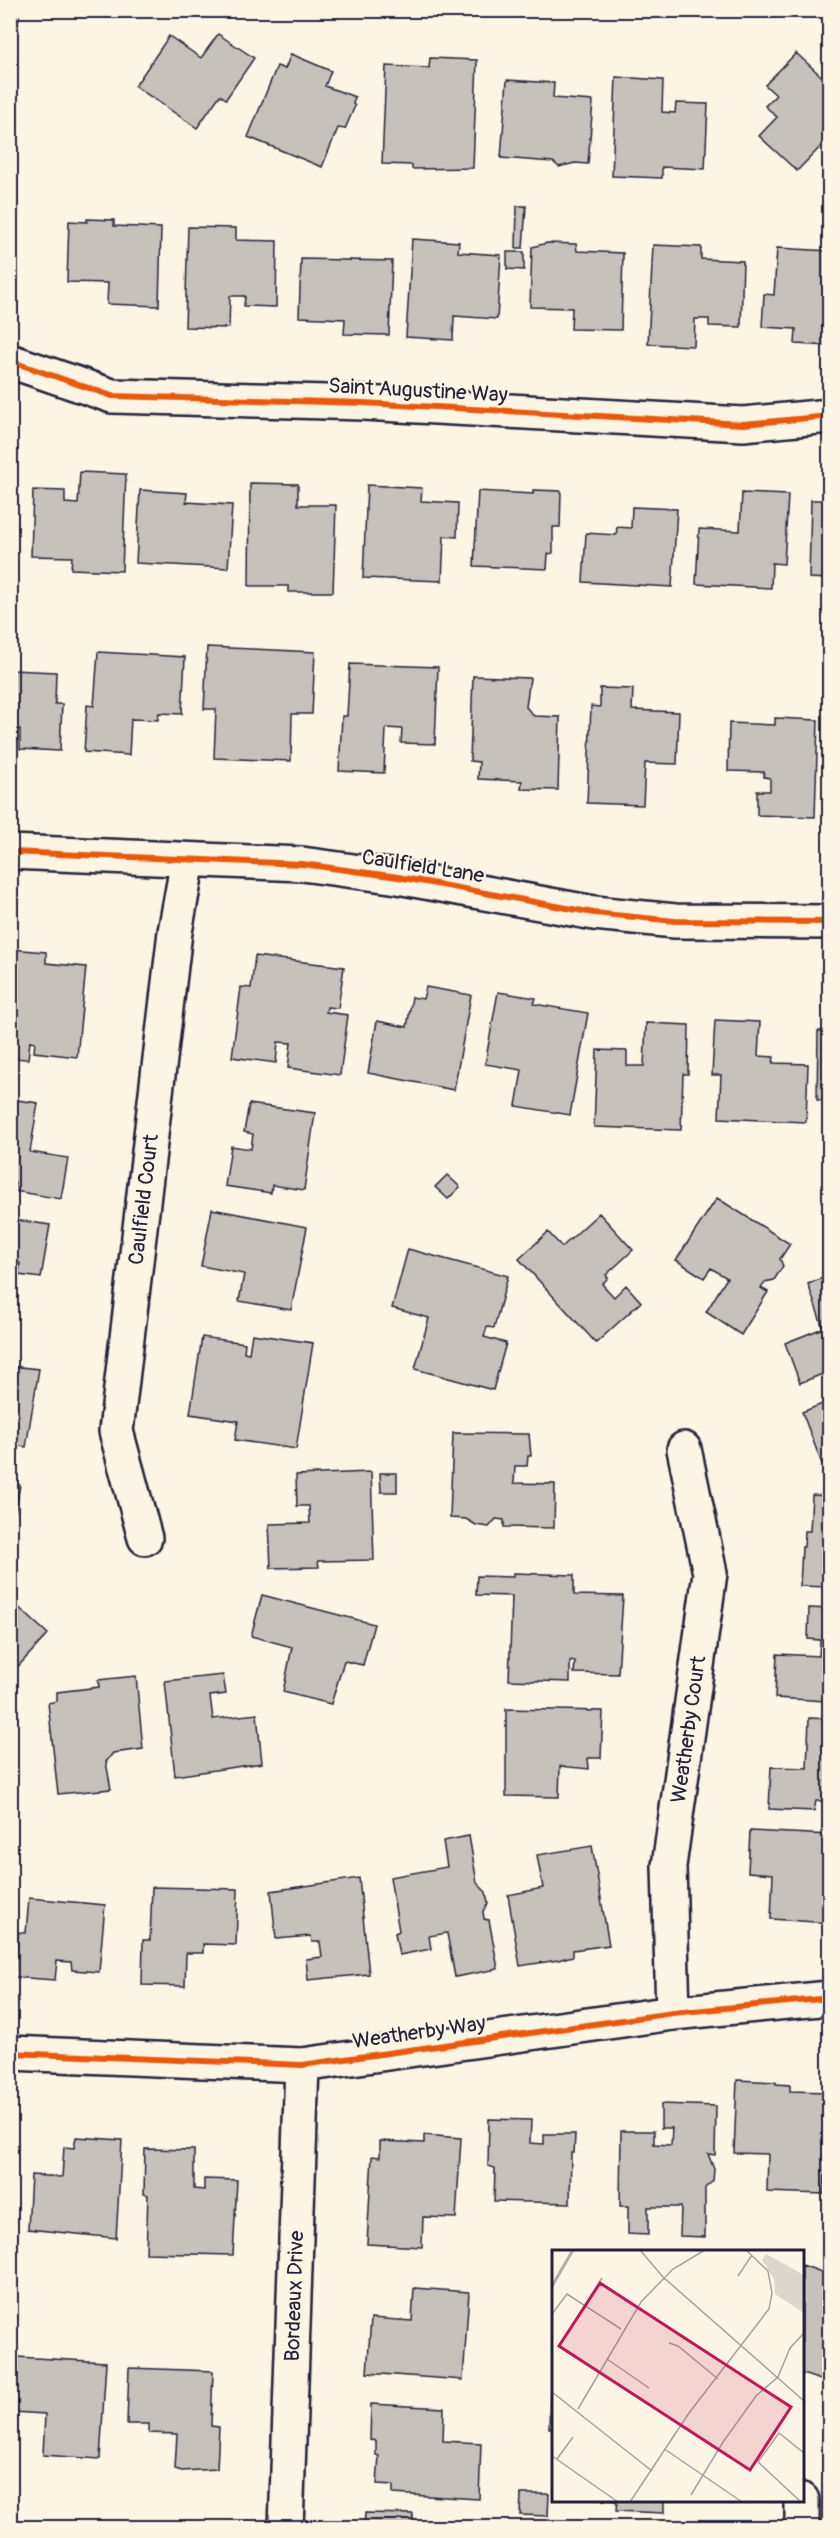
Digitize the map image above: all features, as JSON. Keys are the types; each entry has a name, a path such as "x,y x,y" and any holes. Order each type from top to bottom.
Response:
{"street":[{"name":"Saint Augustine Way","path":"10,361 112,396 363,403 743,424 830,416"},
{"name":"Caulfield Lane","path":"10,852 302,864 398,877 594,913 675,921 830,922"},
{"name":"Caulfield Court","path":"145,1538 116,1431 175,932 188,860"},
{"name":"Weatherby Court","path":"674,2013 669,1866 710,1573 684,1449"},
{"name":"Weatherby Way","path":"10,2053 302,2065 674,2013 830,1998"},
{"name":"Bordeaux Drive","path":"286,2528 302,2065"},
{"path":"802,2502 802,2528"}],"building":[{"path":"10,10 20,10 13,57 10,57"},
{"path":"218,34 254,58 226,99 220,95 197,128 135,86 169,36 201,58"},
{"path":"796,53 830,84 830,137 797,171 759,136 777,117 765,106 776,95 765,85"},
{"path":"291,54 331,71 325,86 355,97 353,104 355,106 345,129 338,128 322,167 248,137 277,66 285,69"},
{"path":"430,58 477,60 473,168 412,169 412,165 382,164 386,66 429,68"},
{"path":"616,77 663,80 662,112 675,113 676,103 708,104 705,169 662,167 662,178 612,176"},
{"path":"507,80 554,83 553,98 593,101 588,164 575,163 559,167 553,162 501,158"},
{"path":"517,206 526,206 523,248 516,248"},
{"path":"87,219 114,220 114,226 161,228 159,306 107,304 108,283 67,282 69,221 87,222"},
{"path":"188,227 236,228 236,240 277,241 276,307 244,306 245,296 230,296 229,328 185,327"},
{"path":"412,239 459,242 458,252 501,255 497,319 454,316 453,340 406,337"},
{"path":"547,243 576,244 577,251 623,253 621,330 571,329 572,308 530,307 532,247"},
{"path":"653,245 701,247 701,259 743,261 741,327 709,326 709,319 695,319 694,346 648,344"},
{"path":"777,248 830,251 830,346 795,344 796,329 762,327 764,294 774,295"},
{"path":"507,252 524,252 524,270 507,269"},
{"path":"301,259 392,261 389,335 344,334 345,319 299,317"},
{"path":"80,472 126,474 122,571 71,569 72,557 31,556 33,490 65,491 65,503 78,504"},
{"path":"250,483 298,484 298,505 336,505 333,592 288,592 288,586 249,586"},
{"path":"367,485 422,488 421,501 458,503 457,537 444,536 442,581 363,578"},
{"path":"140,490 187,493 186,502 232,505 228,568 136,563"},
{"path":"533,490 561,491 560,527 553,527 553,553 548,554 547,569 474,566 478,491 533,494"},
{"path":"742,493 788,495 784,564 772,563 771,588 696,584 699,529 740,531"},
{"path":"811,500 830,500 830,579 809,578"},
{"path":"632,507 677,509 672,587 583,582 586,533 616,535 617,527 631,528"},
{"path":"207,647 315,652 312,714 292,714 291,761 214,758 216,709 204,709"},
{"path":"98,652 185,657 182,714 159,713 158,720 131,719 129,755 84,752 87,705 94,706"},
{"path":"350,664 438,667 435,744 401,743 402,729 386,728 384,773 339,771 342,716 347,716"},
{"path":"10,670 56,672 55,704 62,704 60,751 20,749 20,729 10,729"},
{"path":"473,676 530,678 526,707 534,716 560,717 558,790 521,789 522,781 478,779 479,762 470,761"},
{"path":"600,688 633,689 632,710 679,712 677,764 645,763 643,805 587,803 591,706 600,707"},
{"path":"775,718 818,720 815,817 757,815 757,791 770,791 770,778 764,777 764,772 728,771 729,723 775,725"},
{"path":"10,949 46,952 46,963 86,967 77,1057 34,1052 35,1042 30,1041 28,1059 10,1058"},
{"path":"255,956 344,967 338,1008 327,1007 326,1012 348,1015 340,1075 288,1068 291,1043 278,1042 276,1063 232,1057 241,987 251,988"},
{"path":"426,987 471,995 454,1090 368,1073 377,1021 407,1027 412,997 423,999"},
{"path":"498,992 536,998 534,1004 588,1013 570,1115 516,1106 522,1070 485,1064"},
{"path":"715,1020 760,1022 758,1056 774,1057 773,1063 808,1064 806,1122 719,1118 721,1075 712,1075"},
{"path":"646,1023 689,1025 688,1074 683,1074 681,1130 594,1127 597,1050 627,1051 627,1066 644,1066"},
{"path":"818,1031 830,1031 830,1100 817,1100"},
{"path":"10,1099 38,1103 30,1152 68,1158 61,1199 14,1191 15,1182 10,1181"},
{"path":"249,1104 315,1113 304,1190 272,1185 271,1193 225,1186 231,1146 251,1149 253,1134 244,1132"},
{"path":"447,1175 460,1187 448,1199 435,1187"},
{"path":"717,1198 790,1244 780,1259 783,1266 774,1280 765,1282 761,1288 768,1292 741,1335 706,1312 727,1278 711,1268 704,1278 676,1260"},
{"path":"212,1209 307,1227 291,1310 239,1301 244,1274 201,1266"},
{"path":"599,1213 633,1250 606,1275 608,1278 602,1284 614,1297 626,1285 641,1302 596,1343 519,1259 548,1232 562,1247"},
{"path":"10,1219 50,1225 41,1278 19,1275 20,1263 10,1261"},
{"path":"408,1249 508,1276 494,1328 487,1327 484,1337 506,1343 493,1390 415,1369 429,1318 392,1308"},
{"path":"830,1275 830,1371 800,1383 785,1343 823,1328 808,1284"},
{"path":"252,1334 313,1343 296,1449 235,1440 238,1421 190,1414 202,1337 245,1343 244,1352 249,1353"},
{"path":"10,1366 39,1369 26,1447 10,1445"},
{"path":"830,1401 830,1467 824,1469 802,1412"},
{"path":"453,1433 529,1434 531,1456 528,1456 527,1466 515,1466 514,1483 555,1484 554,1528 504,1527 504,1520 496,1519 489,1527 476,1525 466,1519 450,1518"},
{"path":"371,1472 374,1560 318,1561 319,1567 271,1568 269,1524 310,1523 309,1506 297,1506 296,1475"},
{"path":"380,1473 397,1473 397,1492 381,1492"},
{"path":"10,1483 20,1485 11,1535 10,1535"},
{"path":"812,1495 830,1496 830,1587 800,1586 802,1547 804,1547 805,1531 810,1531"},
{"path":"513,1573 574,1575 574,1595 623,1596 618,1674 574,1673 575,1662 570,1661 570,1682 509,1680 512,1596 476,1595 477,1576 513,1577"},
{"path":"262,1595 374,1624 363,1665 344,1661 331,1704 283,1692 292,1647 251,1636"},
{"path":"16,1605 48,1634 10,1675 10,1611"},
{"path":"809,1608 830,1609 830,1694 827,1694 827,1701 775,1698 777,1654 819,1656 820,1640 808,1639"},
{"path":"223,1675 226,1694 210,1696 213,1719 257,1714 262,1763 175,1776 165,1681"},
{"path":"136,1676 143,1749 113,1753 106,1762 111,1789 58,1794 48,1703 57,1701 57,1692 99,1687 98,1680"},
{"path":"506,1709 603,1711 601,1758 588,1758 589,1769 560,1766 559,1797 506,1796"},
{"path":"809,1718 830,1719 830,1801 816,1801 814,1811 769,1809 771,1767 807,1768"},
{"path":"750,1831 830,1835 830,1923 771,1919 773,1874 748,1872"},
{"path":"469,1836 477,1883 486,1892 488,1904 483,1911 484,1919 489,1920 498,1969 455,1977 447,1933 429,1936 431,1949 399,1955 395,1933 399,1931 390,1877 447,1867 443,1841"},
{"path":"592,1846 609,1945 573,1950 573,1956 520,1966 508,1895 543,1888 537,1855"},
{"path":"359,1878 369,1974 308,1980 306,1959 322,1957 320,1942 312,1942 311,1936 276,1939 271,1891"},
{"path":"152,1887 238,1889 236,1945 203,1944 203,1953 186,1953 185,1986 142,1985 143,1940 150,1940"},
{"path":"29,1898 105,1905 99,1972 72,1970 71,1962 57,1961 55,1980 14,1977 18,1932 26,1933"},
{"path":"737,2080 776,2082 776,2084 790,2085 790,2091 828,2092 824,2194 767,2192 768,2154 734,2153"},
{"path":"661,2104 716,2106 715,2155 708,2154 714,2169 713,2181 705,2188 705,2237 680,2236 681,2207 648,2207 648,2235 628,2234 628,2206 620,2206 621,2131 654,2131 654,2144 671,2145 672,2128 661,2128"},
{"path":"489,2119 531,2120 530,2143 544,2144 544,2134 575,2134 574,2153 571,2153 570,2203 494,2201 495,2168 488,2166"},
{"path":"424,2135 461,2138 456,2218 423,2217 422,2247 367,2244 372,2156 380,2157 380,2141 424,2143"},
{"path":"76,2137 122,2140 116,2238 28,2229 31,2175 62,2177 64,2147 74,2148"},
{"path":"145,2149 194,2150 194,2189 204,2190 204,2179 237,2180 233,2255 146,2253 148,2195 144,2194"},
{"path":"804,2266 830,2275 830,2383 804,2375"},
{"path":"414,2288 469,2292 463,2380 367,2373 371,2318 412,2321"},
{"path":"17,2357 106,2362 100,2459 43,2455 45,2414 13,2412"},
{"path":"129,2368 213,2371 211,2426 219,2427 217,2469 182,2471 175,2469 177,2434 149,2433 149,2424 127,2424"},
{"path":"550,2396 552,2396 552,2428 549,2428"},
{"path":"371,2404 444,2408 443,2441 481,2443 479,2499 393,2494 393,2485 377,2484 379,2456 376,2455 376,2441 370,2440"},
{"path":"521,2494 549,2494 548,2516 520,2515"},
{"path":"617,2502 664,2502 664,2513 616,2511"},
{"path":"365,2513 413,2514 413,2522 444,2523 443,2528 364,2528"}],"cycle path":[{"path":"10,361 112,396 363,403 743,424 830,416"},
{"path":"10,852 302,864 398,877 594,913 675,921 830,922"},
{"path":"10,2053 302,2065 673,2013 830,1998"}]}
